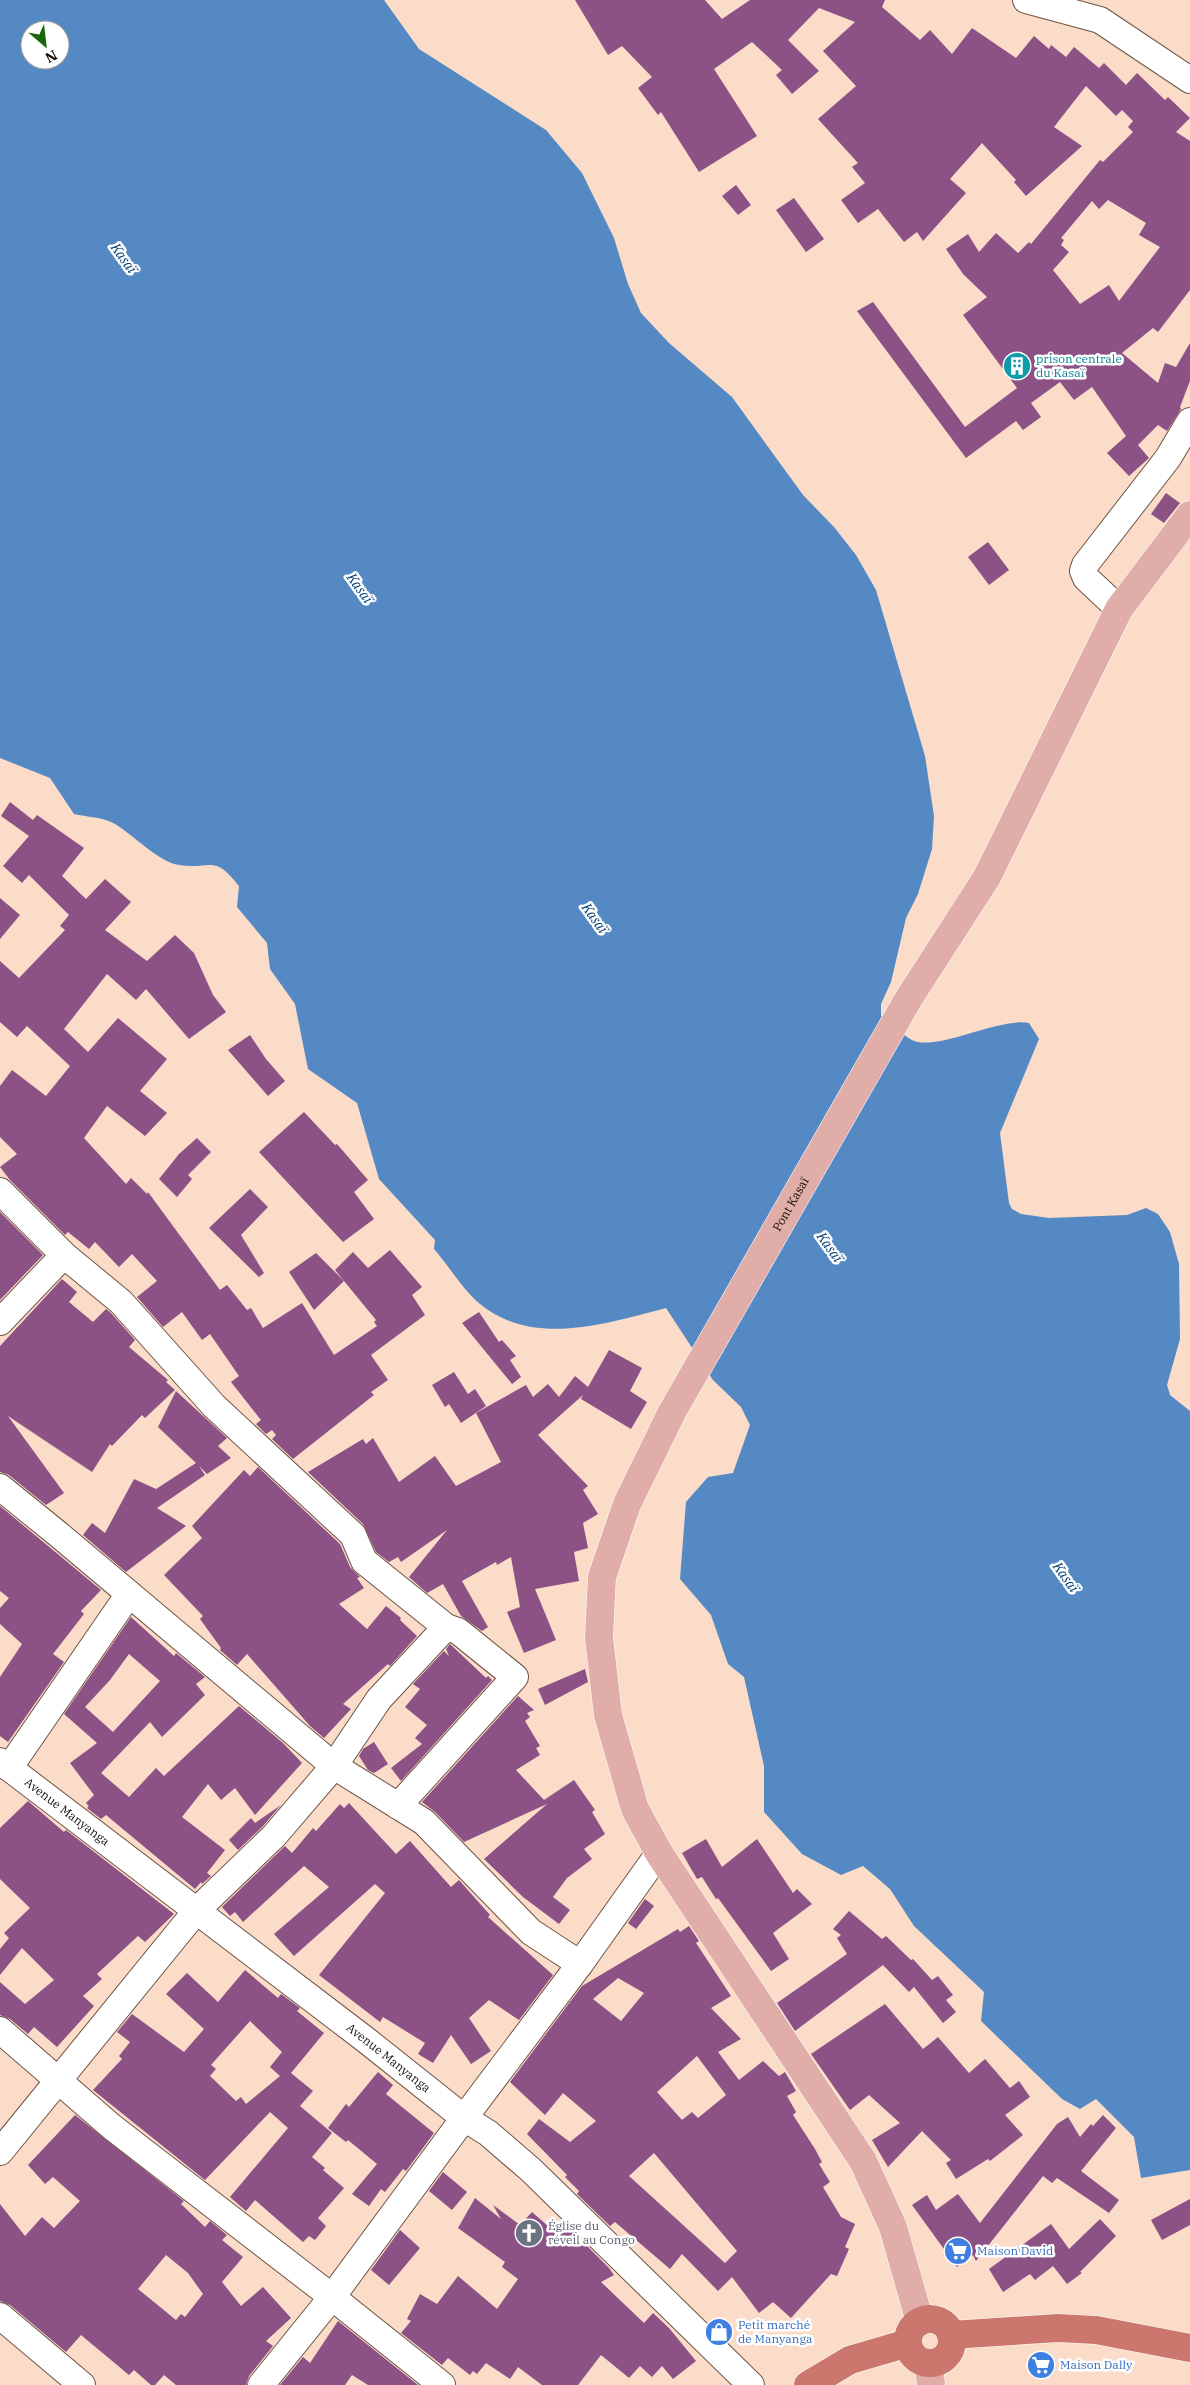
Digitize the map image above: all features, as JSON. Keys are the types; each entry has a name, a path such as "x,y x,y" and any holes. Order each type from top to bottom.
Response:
{"highway":[{"path":"808,2385 850,2360 914,2332 933,2319 949,2329 951,2348 930,2375 913,2356 914,2332"},
{"path":"951,2335 1058,2328 1096,2330 1190,2348"}],"main road":[{"name":"Pont Kasaï","path":"914,2332 893,2227 863,2161 659,1852 635,1809 608,1715 599,1638 602,1577 627,1504 672,1412 909,998 987,877 1119,609 1190,515"}],"street":[{"path":"1026,0 1100,20 1190,80"},
{"path":"1119,609 1086,578 1082,571 1168,458 1190,422"},
{"path":"1,1194 64,1255 121,1302 214,1406 354,1536 364,1561 446,1627 458,1631 515,1677 398,1806"},
{"path":"0,1322 64,1255"},
{"path":"0,1487 334,1766 424,1822 531,1932 580,1964"},
{"path":"5,1764 129,1594"},
{"path":"0,2152 197,1910 274,1836 334,1766 380,1699 446,1627"},
{"name":"Avenue Manyanga","path":"5,1764 197,1910 464,2118 488,2133 531,2170 751,2385"},
{"path":"261,2385 332,2297 580,1964 659,1852"},
{"path":"0,2030 112,2126 332,2297 435,2383"},
{"path":"0,2316 82,2385"}],"water":[{"name":"Kasaï","path":"0,0 384,0 419,49 546,130 582,173 614,238 628,284 641,313 669,343 732,397 803,495 834,527 856,555 876,590 925,756 934,816 932,849 918,894 906,918 891,982 881,1004 881,1016 908,1038 923,1042 936,1042 1016,1022 1029,1023 1039,1039 1000,1133 1009,1203 1012,1209 1021,1214 1049,1218 1127,1215 1146,1208 1158,1214 1170,1232 1179,1264 1180,1339 1167,1385 1170,1395 1190,1411 1190,2170 1141,2178 1134,2137 1096,2099 1080,2109 1062,2099 981,2021 984,1992 914,1926 890,1889 863,1866 841,1875 802,1854 764,1812 764,1766 744,1677 728,1664 711,1615 680,1579 686,1502 708,1477 733,1473 750,1425 741,1407 713,1380 666,1308 595,1325 547,1329 524,1325 501,1317 474,1299 434,1249 435,1240 379,1179 357,1103 308,1069 295,1004 270,969 267,943 237,907 239,886 223,869 217,866 190,866 171,863 155,854 122,828 111,822 74,814 50,778 0,758"}],"building":[{"path":"575,0 705,0 722,19 750,0 885,0 882,7 920,40 930,30 952,54 972,28 1016,58 1034,36 1049,49 1051,45 1066,57 1074,47 1099,68 1104,63 1126,85 1137,73 1165,100 1168,97 1190,118 1176,132 1190,141 1190,290 1158,332 1153,328 1122,353 1158,383 1165,363 1176,367 1190,343 1190,381 1180,407 1181,409 1167,431 1158,425 1138,445 1149,458 1129,476 1107,453 1126,436 1092,387 1074,400 1060,382 1031,403 1041,417 1023,430 1016,421 966,458 857,311 873,302 965,427 1017,388 963,315 987,297 963,274 946,249 968,234 979,252 996,233 1018,253 1029,242 1031,244 1100,160 1103,162 1133,132 1128,127 1133,121 1122,110 1116,116 1086,86 1054,127 1082,146 1026,196 1014,182 1016,180 982,143 950,179 966,193 923,241 917,232 904,242 878,209 858,223 841,200 865,183 852,167 858,163 818,119 856,86 823,51 855,22 819,8 788,40 819,71 792,94 776,75 782,70 752,42 714,69 757,136 699,172 661,112 658,115 638,88 652,77 622,46 608,55","holes":["1108,200 1146,223 1139,235 1160,247 1119,301 1109,285 1080,304 1053,270 1069,252 1061,245 1064,240 1061,238 1092,201 1099,209"]},
{"path":"736,185 751,205 738,215 722,196"},
{"path":"794,198 824,239 806,252 776,210"},
{"path":"1166,493 1180,503 1164,523 1151,514"},
{"path":"988,542 1009,570 989,585 968,557"},
{"path":"10,802 33,820 37,815 84,848 62,876 86,899 105,879 131,902 105,930 147,961 175,935 194,953 213,995 226,1012 189,1039 146,989 136,1000 107,974 64,1029 88,1052 118,1018 167,1059 140,1091 167,1113 145,1136 107,1106 84,1138 126,1184 131,1178 147,1194 148,1192 220,1290 227,1285 247,1310 251,1308 263,1328 302,1303 334,1355 377,1326 374,1322 376,1320 335,1270 353,1252 368,1268 390,1250 422,1287 412,1295 425,1315 371,1355 388,1380 371,1392 374,1395 293,1459 272,1439 276,1435 272,1430 266,1434 256,1424 261,1420 231,1382 239,1376 210,1334 202,1340 182,1312 163,1327 137,1297 157,1281 132,1254 119,1267 95,1242 89,1249 68,1232 65,1235 10,1180 0,1167 17,1154 0,1137 0,1086 12,1070 46,1096 70,1066 27,1026 17,1037 0,1022 0,961 19,978 65,930 60,926 69,915 29,875 22,883 3,866 29,836 1,816"},
{"path":"0,898 20,915 0,939"},
{"path":"250,1035 266,1059 285,1081 268,1096 228,1050"},
{"path":"304,1112 335,1145 337,1144 368,1180 354,1192 374,1219 343,1242 259,1152"},
{"path":"197,1138 211,1152 188,1175 192,1179 177,1197 159,1179 179,1154"},
{"path":"250,1189 268,1207 241,1235 264,1273 259,1277 209,1228"},
{"path":"0,1212 43,1255 0,1300"},
{"path":"316,1253 344,1281 314,1310 289,1272"},
{"path":"62,1279 77,1292 69,1302 93,1322 106,1309 111,1313 135,1340 129,1347 168,1380 166,1382 175,1390 145,1418 142,1415 112,1446 110,1444 92,1472 8,1416 64,1493 46,1505 9,1475 0,1472 0,1346"},
{"path":"479,1312 499,1342 502,1340 516,1356 510,1360 521,1377 512,1384 462,1323"},
{"path":"609,1350 642,1368 630,1391 647,1402 631,1429 581,1399 583,1395 538,1435 588,1486 583,1490 598,1514 583,1523 588,1548 574,1552 579,1581 535,1589 556,1640 524,1653 507,1612 520,1607 511,1557 497,1565 496,1562 462,1581 488,1627 482,1631 461,1616 443,1584 427,1593 409,1577 447,1530 401,1562 398,1557 389,1562 376,1552 363,1524 308,1472 363,1439 366,1444 373,1438 399,1482 435,1456 456,1486 501,1462 476,1413 526,1385 533,1397 548,1384 559,1397 575,1376 588,1387"},
{"path":"454,1372 468,1394 475,1389 486,1406 461,1423 449,1404 445,1407 432,1385"},
{"path":"176,1391 227,1438 218,1446 231,1458 207,1474 199,1466 205,1475 157,1508 186,1526 126,1572 83,1535 92,1523 105,1533 134,1479 156,1489 196,1463 158,1427"},
{"path":"258,1467 340,1544 350,1567 360,1577 357,1578 364,1588 339,1604 367,1629 386,1606 401,1618 400,1620 417,1636 390,1666 388,1664 343,1704 351,1709 324,1738 310,1726 247,1654 237,1665 220,1650 221,1648 200,1619 203,1616 164,1575 202,1538 192,1526 244,1470 250,1476"},
{"path":"0,1506 101,1590 81,1611 84,1614 53,1654 64,1662 8,1742 0,1736 0,1677 22,1644 0,1624 0,1608 9,1598 0,1591"},
{"path":"131,1617 174,1656 176,1653 205,1677 196,1684 205,1695 162,1737 150,1722 101,1773 129,1797 156,1768 164,1776 239,1706 283,1743 302,1763 255,1815 235,1788 221,1800 208,1784 182,1817 225,1850 207,1873 211,1876 202,1884 201,1882 195,1889 106,1815 101,1819 87,1808 89,1806 86,1803 94,1795 70,1763 97,1743 64,1714","holes":["129,1654 160,1681 113,1732 85,1707 110,1680"]},
{"path":"450,1644 486,1678 488,1676 492,1680 401,1781 391,1768 422,1744 415,1738 427,1725 405,1707 420,1689 413,1684 444,1651 449,1656 446,1649"},
{"path":"585,1669 588,1682 545,1705 538,1689"},
{"path":"518,1696 534,1710 527,1713 530,1717 525,1721 540,1746 536,1748 540,1755 516,1770 544,1800 574,1780 595,1810 592,1812 605,1834 584,1849 592,1859 567,1878 553,1897 570,1910 559,1924 523,1897 484,1859 547,1804 464,1842 435,1812 422,1802"},
{"path":"374,1742 388,1764 374,1773 368,1770 359,1756 363,1749"},
{"path":"28,1801 64,1832 66,1830 174,1914 145,1942 138,1936 97,1974 102,1979 83,1996 94,2006 57,2047 34,2027 28,2034 10,2019 0,2015 0,1982 25,2004 54,1980 22,1948 0,1975 0,1949 9,1938 4,1933 30,1908 0,1879 0,1828"},
{"path":"349,1803 396,1854 410,1841 451,1887 459,1880 490,1915 488,1917 553,1975 519,2020 489,2000 469,2018 491,2051 471,2064 451,2035 433,2063 418,2054 425,2043 383,2017 380,2022 319,1975 385,1893 375,1884 294,1956 274,1934 329,1887 304,1866 243,1922 235,1912 230,1916 222,1907 285,1846 292,1853 313,1828 316,1831 340,1804 344,1808"},
{"path":"281,1805 238,1850 229,1840 251,1818 255,1823"},
{"path":"706,1839 722,1867 757,1839 793,1893 797,1889 812,1904 773,1933 789,1959 771,1971 718,1898 716,1899 702,1877 697,1879 682,1853"},
{"path":"645,1899 654,1906 636,1929 628,1923"},
{"path":"849,1911 882,1939 886,1936 911,1960 913,1959 932,1980 938,1976 953,1995 946,2000 956,2012 943,2023 914,1987 909,1992 883,1965 795,2031 777,2003 847,1954 837,1938 841,1935 833,1929"},
{"path":"689,1926 699,1941 696,1943 731,1996 711,2008 741,2039 718,2052 739,2080 763,2061 779,2076 785,2072 796,2091 787,2096 796,2112 793,2115 815,2149 822,2162 819,2164 830,2182 823,2187 841,2217 855,2224 845,2247 849,2249 837,2276 831,2274 791,2318 773,2302 759,2313 732,2277 718,2291 682,2254 670,2269 615,2222 610,2226 577,2194 579,2191 565,2177 567,2175 527,2134 539,2119 570,2142 596,2121 563,2093 545,2115 510,2082 582,1986 678,1929 680,1932","holes":["618,1978 644,1993 621,2021 593,1999","697,2056 726,2095 698,2118 692,2112 682,2120 657,2092","654,2153 737,2251 725,2263 629,2176"]},
{"path":"245,1970 278,1998 281,1994 300,2008 297,2011 324,2033 291,2073 313,2091 300,2106 332,2133 312,2157 325,2168 323,2170 344,2188 318,2218 326,2226 315,2240 309,2236 303,2242 255,2200 246,2211 230,2197 288,2128 270,2112 205,2180 93,2090 122,2059 119,2056 130,2042 117,2032 132,2014 184,2052 204,2029 166,1994 187,1973 218,2002","holes":["250,2021 282,2052 270,2067 280,2076 246,2104 241,2097 236,2101 210,2076 216,2069 211,2065"]},
{"path":"885,2004 923,2049 938,2037 969,2073 985,2059 1010,2088 1019,2081 1030,2097 1005,2115 1023,2135 990,2161 988,2159 956,2179 946,2163 951,2160 922,2131 888,2167 872,2140 900,2123 869,2095 850,2110 811,2054"},
{"path":"378,2072 393,2085 386,2094 434,2133 406,2171 403,2169 385,2192 381,2189 369,2206 352,2194 377,2164 348,2140 346,2142 328,2128 346,2104 349,2107"},
{"path":"75,2115 184,2201 181,2204 205,2227 210,2221 227,2235 222,2240 243,2257 222,2282 241,2306 263,2287 291,2318 266,2341 273,2346 249,2376 246,2385 176,2385 164,2375 155,2385 151,2385 134,2370 129,2375 81,2335 66,2352 10,2305 0,2301 0,2204 25,2236 42,2217 54,2228 80,2201 53,2177 45,2184 28,2165","holes":["166,2255 188,2273 203,2294 185,2317 181,2314 176,2320 138,2289"]},
{"path":"1103,2115 1116,2128 1081,2171 1119,2200 1109,2213 1057,2178 1052,2183 1043,2176 976,2261 973,2255 957,2267 912,2205 927,2195 936,2210 958,2194 980,2223 1057,2124 1068,2117 1080,2137 1091,2124 1093,2126"},
{"path":"443,2172 467,2192 452,2210 429,2191"},
{"path":"475,2198 501,2219 493,2205 520,2225 532,2212 557,2234 565,2224 614,2275 601,2282 644,2323 653,2313 669,2328 696,2361 673,2379 662,2366 652,2377 640,2366 629,2378 601,2355 578,2385 542,2385 518,2367 510,2379 486,2363 477,2374 473,2371 470,2375 448,2358 442,2365 401,2333 411,2321 407,2319 420,2294 437,2304 458,2276 497,2309 518,2279 502,2267 505,2262 458,2228"},
{"path":"1190,2199 1190,2225 1162,2240 1151,2220"},
{"path":"1100,2219 1116,2236 1080,2272 1082,2273 1067,2284 1053,2266 1035,2280 1030,2274 1003,2292 989,2269 1051,2224 1069,2249"},
{"path":"400,2230 420,2248 389,2285 371,2270"},
{"path":"338,2321 418,2385 368,2385 352,2375 345,2385 280,2385 303,2357 310,2363"}],"place":[{"name":"prison centrale du Kasaï","path":"1017,366"},
{"name":"Église du réveil au Congo","path":"529,2233"},
{"name":"Maison David","path":"958,2251"},
{"name":"Petit marché de Manyanga","path":"719,2332"},
{"name":"Maison Dally","path":"1041,2365"}]}
